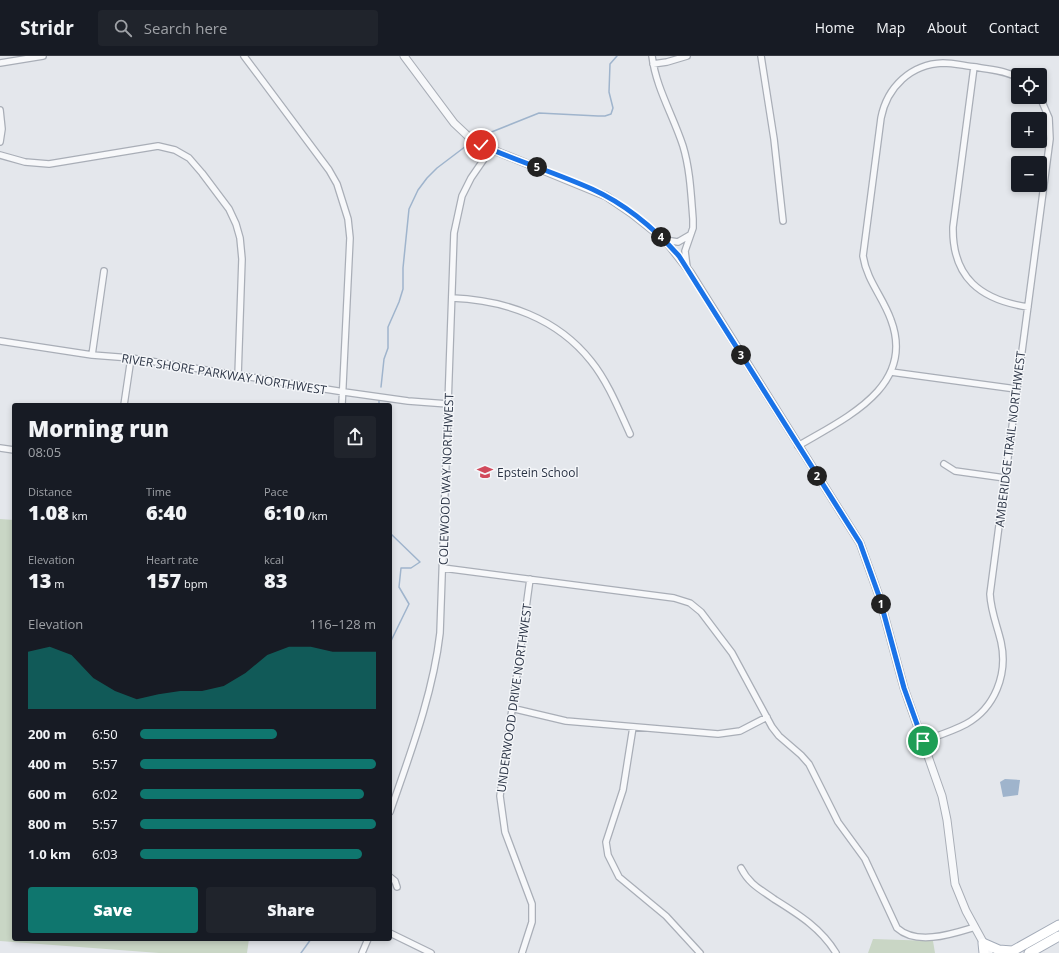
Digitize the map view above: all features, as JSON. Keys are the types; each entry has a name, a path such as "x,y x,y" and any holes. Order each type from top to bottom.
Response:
{"main road":[{"path":"984,953 984,943 999,950 1010,952 1059,925"},
{"path":"1029,953 1059,936"}],"street":[{"path":"0,63 44,56"},
{"path":"244,56 329,170 344,200 350,238 342,403"},
{"path":"404,56 454,124 471,139 491,150 592,189 619,204 665,240 687,267 860,543 879,596 904,688 943,801 955,884 989,953"},
{"path":"652,56 659,87 679,134 686,160 693,219 685,251 687,267"},
{"path":"653,64 667,62 687,56"},
{"path":"761,56 774,139 783,221"},
{"path":"798,446 869,402 882,388 891,372 896,350 894,329 888,312 868,277 864,256 883,109 888,97 896,85 905,76 916,69 942,63 1004,72 1011,75"},
{"path":"974,67 952,227 954,251 962,272 980,291 1001,302 1028,307"},
{"name":"AMBERIDGE TRAIL NORTHWEST","path":"923,741 959,727 974,718 989,703 999,684 1002,668 1002,652 992,615 990,594 1050,139 1049,118 1043,104"},
{"path":"0,110 2,129 0,142"},
{"path":"0,156 25,162 49,164 158,146 175,150 189,158 202,173 228,210 240,238 242,259 238,376"},
{"name":"COLEWOOD WAY NORTHWEST","path":"392,806 410,755 434,671 440,633 454,233 462,196 471,178 491,150"},
{"path":"665,240 678,242 690,235"},
{"path":"92,355 104,271"},
{"path":"452,298 482,300 511,307 537,318 567,336 580,349 598,372 630,434"},
{"name":"RIVER SHORE PARKWAY NORTHWEST","path":"0,342 92,355 131,358 238,376 408,401 448,404"},
{"path":"124,403 131,358"},
{"path":"891,372 1016,389"},
{"path":"0,448 12,450"},
{"path":"944,464 955,471 1005,478"},
{"path":"443,568 674,598 690,603 701,612 732,653 779,736 809,764 838,822 865,859 897,928 910,936 932,936 952,934 975,927"},
{"name":"UNDERWOOD DRIVE NORTHWEST","path":"522,953 532,922 532,904 504,832 500,796 511,708 530,580"},
{"path":"511,708 566,722 725,734 740,731 767,717"},
{"path":"632,727 623,790 606,842 608,855 619,877 666,916 700,953"},
{"path":"741,868 747,880 821,932 836,953"},
{"path":"392,878 395,880 397,887"},
{"path":"392,934 431,953"},
{"path":"362,953 367,941"}],"green space":[{"path":"0,519 12,520 12,941 249,941 247,953 159,953 0,941"},
{"path":"873,939 933,941 935,953 868,953"}],"water":[{"path":"1005,779 1020,780 1018,795 1003,797 1000,782"}],"waterway":[{"path":"484,135 539,113 598,116 611,114 613,108 609,92 610,64 617,56"},
{"path":"381,387 384,359 388,348 388,327 403,289 403,268 409,209 418,190 427,178 437,168 470,143"},
{"path":"392,535 420,562 411,568 401,568 399,587 409,604 392,639"},
{"path":"301,953 310,941"}],"place":[{"name":"Epstein School","path":"485,472"}],"route":[{"path":"481,145 606,196 653,230 665,240 679,256 860,543 879,596 904,688 923,741"}]}
